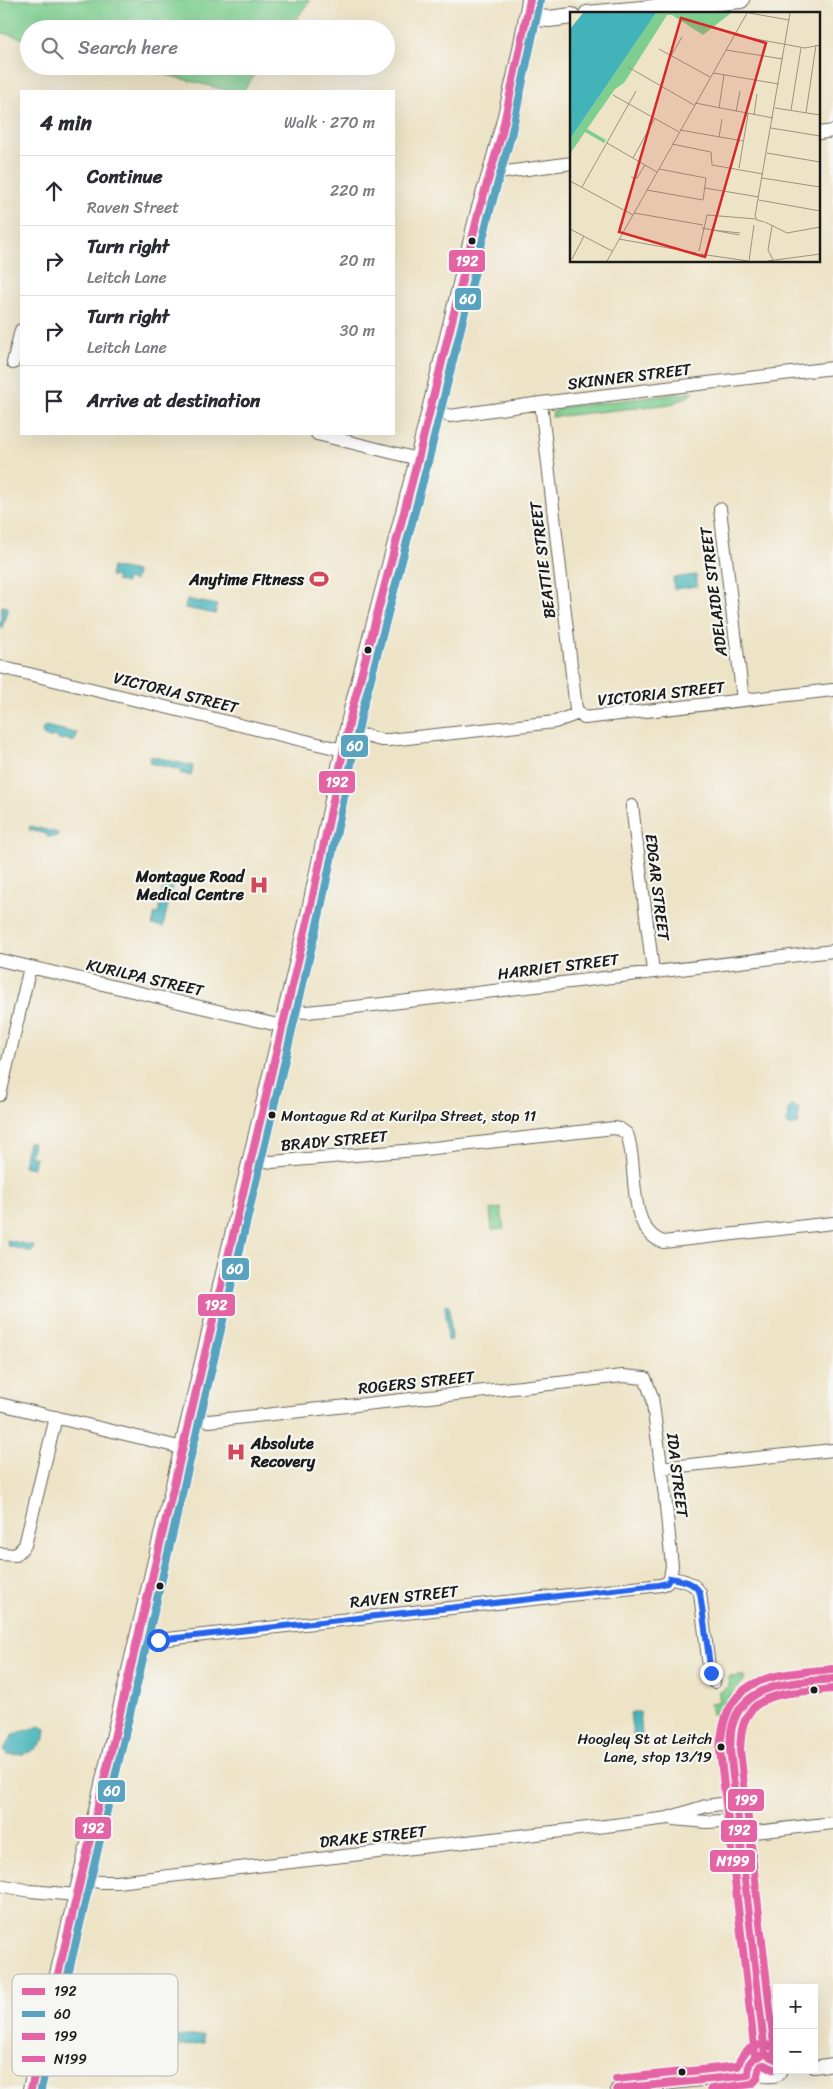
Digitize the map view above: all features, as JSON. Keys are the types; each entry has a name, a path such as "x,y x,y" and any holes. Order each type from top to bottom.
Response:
{"street":[{"path":"58,1974 310,910 347,731 418,459 479,212 491,174 528,17 530,0"},
{"path":"610,12 742,0"},
{"path":"528,17 570,16"},
{"path":"820,133 833,131"},
{"path":"491,174 570,162"},
{"path":"11,363 20,333"},
{"name":"SKINNER STREET","path":"430,408 450,416 541,403 833,368"},
{"name":"BEATTIE STREET","path":"541,403 576,708 579,713"},
{"path":"321,435 418,459"},
{"name":"ADELAIDE STREET","path":"720,509 743,700"},
{"name":"VICTORIA STREET","path":"0,667 343,750"},
{"name":"VICTORIA STREET","path":"347,731 381,740 389,740 556,722 579,713 584,718 833,690"},
{"name":"EDGAR STREET","path":"632,806 653,971"},
{"name":"HARRIET STREET","path":"286,1010 307,1012 345,1008 833,950"},
{"name":"KURILPA STREET","path":"0,960 282,1026"},
{"path":"0,1095 30,967"},
{"name":"BRADY STREET","path":"252,1158 271,1162 416,1150 614,1128 620,1129 627,1134 639,1217 654,1239 663,1242 833,1223"},
{"name":"ROGERS STREET","path":"191,1417 209,1421 623,1376 645,1378"},
{"name":"IDA STREET","path":"645,1378 651,1392 661,1468 672,1566 670,1578"},
{"path":"0,1404 183,1448"},
{"path":"0,1554 16,1555 25,1545 56,1417"},
{"path":"661,1468 833,1450"},
{"path":"670,1578 688,1582 696,1587 700,1593 709,1667 714,1682"},
{"name":"RAVEN STREET","path":"138,1640 158,1640 658,1585 667,1583 670,1578"},
{"path":"780,2074 778,2081 769,2087 763,2088 754,2084 747,2070 751,2060 760,2055 771,2057 738,1834 730,1740 732,1722 737,1711 747,1698 766,1688 833,1679"},
{"name":"DRAKE STREET","path":"81,1878 99,1882 117,1882 668,1818 706,1806 735,1802"},
{"name":"DRAKE STREET","path":"668,1818 707,1822 737,1820"},
{"path":"738,1834 833,1823"},
{"path":"0,1884 30,1891 77,1895"},
{"path":"818,2066 833,2064"},
{"path":"617,2089 748,2075"},
{"path":"31,2089 34,2076"}],"green space":[{"path":"0,0 310,0 296,20 20,20 20,38 0,32"},
{"path":"167,75 255,75 244,90 226,90"},
{"path":"694,392 671,404 552,417 553,412 565,407"},
{"path":"501,1208 504,1229 492,1230 490,1210"},
{"path":"742,1676 744,1681 731,1694 719,1714 712,1715 710,1703 718,1702 720,1692 729,1687 728,1677"}],"water":[{"path":"112,567 137,572 135,581 127,579 126,583 116,581 117,577 110,576"},
{"path":"696,575 697,586 674,589 673,578"},
{"path":"187,599 217,605 215,614 185,608"},
{"path":"2,606 8,607 2,628 0,627"},
{"path":"45,726 77,733 76,739 73,742 66,739 59,740 54,736 49,738 43,735 42,729"},
{"path":"151,756 193,766 191,776 180,773 181,770 149,763"},
{"path":"30,826 58,833 57,836 47,837 47,834 29,830"},
{"path":"165,880 173,882 163,927 152,925 155,913 158,914"},
{"path":"792,1105 800,1109 799,1121 798,1124 788,1126 786,1124 789,1115 788,1110"},
{"path":"28,1142 33,1143 30,1156 36,1158 33,1168 23,1166"},
{"path":"7,1240 34,1246 32,1252 8,1246"},
{"path":"445,1305 449,1305 452,1340 448,1341"},
{"path":"640,1712 642,1734 633,1735 630,1713"},
{"path":"40,1726 46,1729 45,1736 38,1747 27,1753 14,1755 7,1755 3,1750 14,1734"},
{"path":"204,2035 204,2043 178,2046 178,2037"}],"transit line":[{"name":"192","path":"58,1974 310,910 352,710 418,459 479,211 502,133 530,0"},
{"name":"60","path":"68,1974 320,912 362,712 428,462 489,214 511,136 540,2"},
{"name":"N199","path":"755,2055 720,1751 723,1726 730,1707 740,1693 754,1684 789,1674 832,1669"},
{"name":"192","path":"765,2054 730,1750 731,1730 738,1712 747,1701 759,1693 772,1687 787,1684 833,1679"},
{"name":"199","path":"773,2036 740,1750 742,1732 747,1716 754,1707 763,1701 774,1696 833,1689"},
{"name":"N199","path":"616,2079 738,2066 740,2059 753,2047 759,2045 773,2047"},
{"name":"192","path":"617,2089 748,2075 749,2064 754,2058 765,2054 773,2058"},
{"name":"199","path":"711,2089 752,2084 757,2079 760,2066 764,2065 773,2069"},
{"name":"192","path":"31,2089 34,2076"},
{"name":"60","path":"41,2089 44,2076"}],"place":[{"name":"Anytime Fitness","path":"319,579"},
{"name":"Montague Road Medical Centre","path":"259,885"},
{"name":"Montague Rd at Kurilpa Street, stop 11","path":"272,1115"},
{"name":"Absolute Recovery","path":"236,1452"},
{"name":"Hoogley St at Leitch Lane, stop 13/19","path":"721,1747"}],"route":[{"path":"158,1640 663,1585 670,1578 688,1582 696,1587 700,1593 711,1673"}]}
